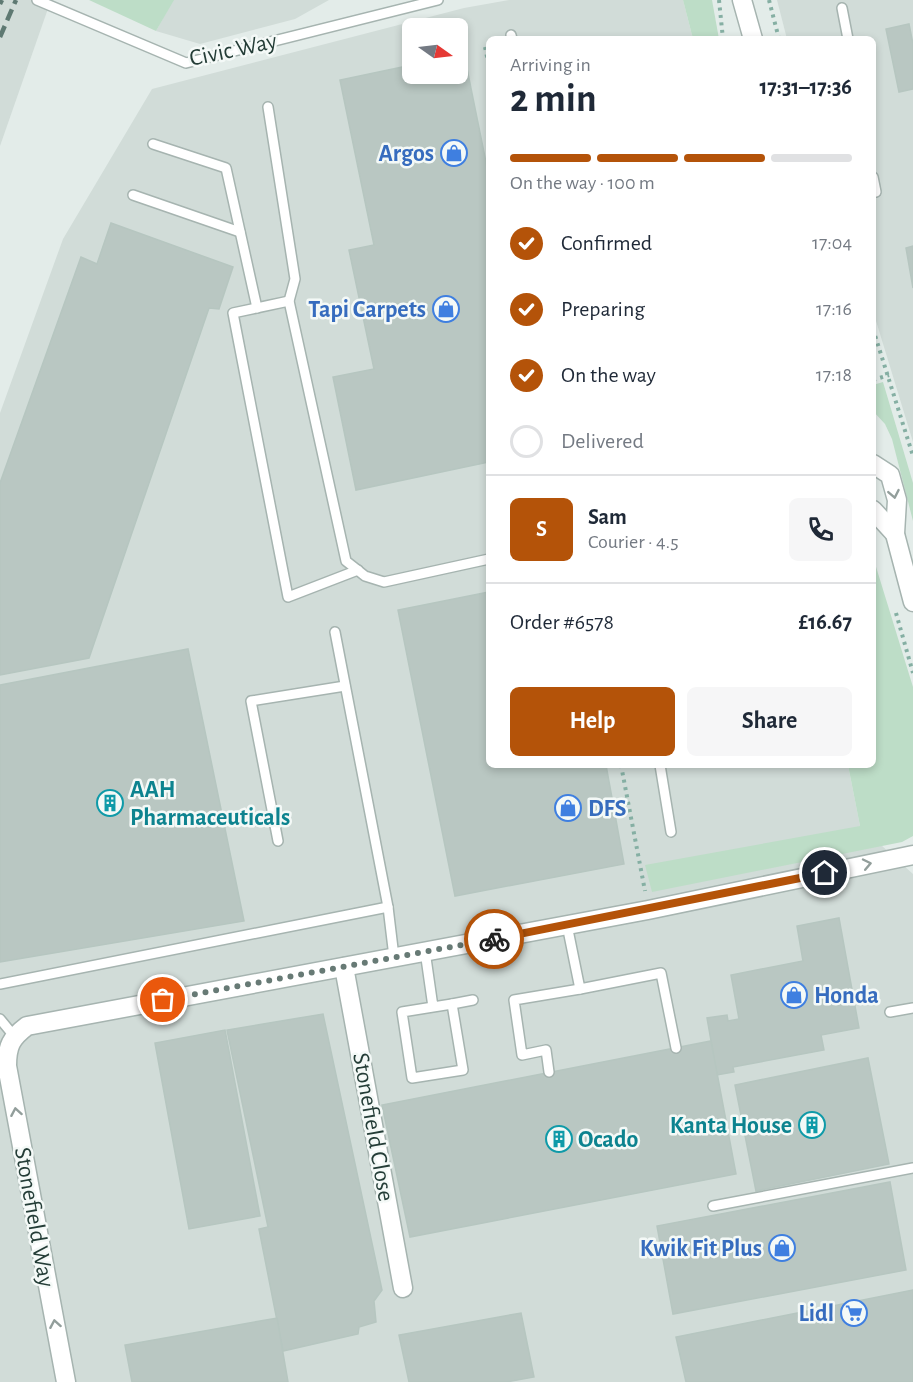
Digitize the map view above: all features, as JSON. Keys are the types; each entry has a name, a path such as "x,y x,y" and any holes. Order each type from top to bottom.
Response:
{"street":[{"path":"742,0 752,36"},
{"path":"876,466 890,475 897,500 895,534 913,602"},
{"path":"876,513 895,534"},
{"name":"Stonefield Way","path":"66,1382 7,1066 4,1027 27,1026 648,910 913,855"},
{"name":"Stonefield Close","path":"344,967 403,1288"}],"lane":[{"name":"Civic Way","path":"37,0 186,63 438,0"},
{"path":"842,8 847,36"},
{"path":"268,107 295,279 288,301 346,561 365,576 384,582 486,561"},
{"path":"153,144 226,168 256,308"},
{"path":"133,195 240,232"},
{"path":"288,301 233,313 288,597 358,570"},
{"path":"335,632 388,907 394,957"},
{"path":"278,841 251,702 345,686"},
{"path":"660,768 671,832"},
{"path":"0,984 388,907"},
{"path":"567,925 580,989"},
{"path":"425,951 433,1007"},
{"path":"549,1072 546,1050 522,1055 514,1000 661,973 676,1047"},
{"path":"452,1004 463,1070 412,1078 402,1012 473,1000"},
{"path":"890,1012 913,1008"},
{"path":"713,1206 913,1168"}],"path":[{"path":"719,0 723,36"},
{"path":"769,0 778,36"},
{"path":"485,47 486,52"},
{"path":"876,338 913,456"},
{"path":"876,379 889,375"},
{"path":"622,768 648,910"}],"shaded area":[{"path":"0,0 51,0 0,146"},
{"path":"173,0 329,0 295,19 200,44 156,31"},
{"path":"509,0 683,0 692,36 486,36 486,768 849,768 860,826 913,874 913,1382 0,1382 0,413 63,239 152,89 402,24 402,84 468,84 468,18 425,18"},
{"path":"777,0 913,0 913,442 876,321 876,36 786,36"}],"green space":[{"path":"89,0 174,0 156,31"},
{"path":"683,0 712,0 718,36 692,36"},
{"path":"883,382 913,483 913,521 892,439 885,424 876,414 876,384"},
{"path":"876,567 913,687 913,836 902,842 652,892 645,865 860,826 849,768 876,768"}],"building":[{"path":"909,24 913,44 913,89 899,92 886,29"},
{"path":"402,67 402,84 468,84 468,74 486,162 486,463 356,490 333,377 374,369 349,250 374,245 340,80"},
{"path":"111,223 233,267 219,309 209,308 89,658 0,675 0,483 81,257 97,264"},
{"path":"913,246 913,288 906,248"},
{"path":"486,593 486,768 607,768 624,864 455,896 398,610"},
{"name":"AAH Pharmaceuticals","path":"188,649 244,921 0,962 0,685"},
{"name":"Honda","path":"839,918 859,1028 821,1035 824,1050 733,1067 734,1072 717,1075 707,1018 727,1015 728,1021 739,1019 731,975 803,961 797,926"},
{"path":"323,1014 382,1290 374,1301 376,1322 359,1327 358,1334 283,1351 259,1229 268,1227 227,1030"},
{"path":"225,1030 260,1216 189,1229 155,1043"},
{"name":"Ocado","path":"711,1041 736,1174 410,1237 382,1105"},
{"name":"Kanta House","path":"868,1058 889,1164 756,1191 735,1085"},
{"name":"Kwik Fit Plus","path":"890,1182 906,1270 673,1314 657,1226"},
{"name":"Lidl","path":"913,1290 913,1382 686,1382 676,1337"},
{"path":"521,1313 534,1377 506,1382 409,1382 399,1335"},
{"path":"277,1318 288,1382 132,1382 125,1345"}],"railway":[{"path":"0,4 2,0"},
{"path":"0,37 16,0"}],"way so far":[{"path":"163,1000 494,939"}],"place":[{"name":"Argos","path":"454,153"},
{"name":"Tapi Carpets","path":"446,309"},
{"name":"AAH Pharmaceuticals","path":"110,803"},
{"name":"DFS","path":"568,808"},
{"name":"Honda","path":"794,995"},
{"name":"Kanta House","path":"812,1125"},
{"name":"Ocado","path":"559,1139"},
{"name":"Kwik Fit Plus","path":"782,1248"},
{"name":"Lidl","path":"854,1313"}],"route":[{"path":"494,939 825,873"}]}
